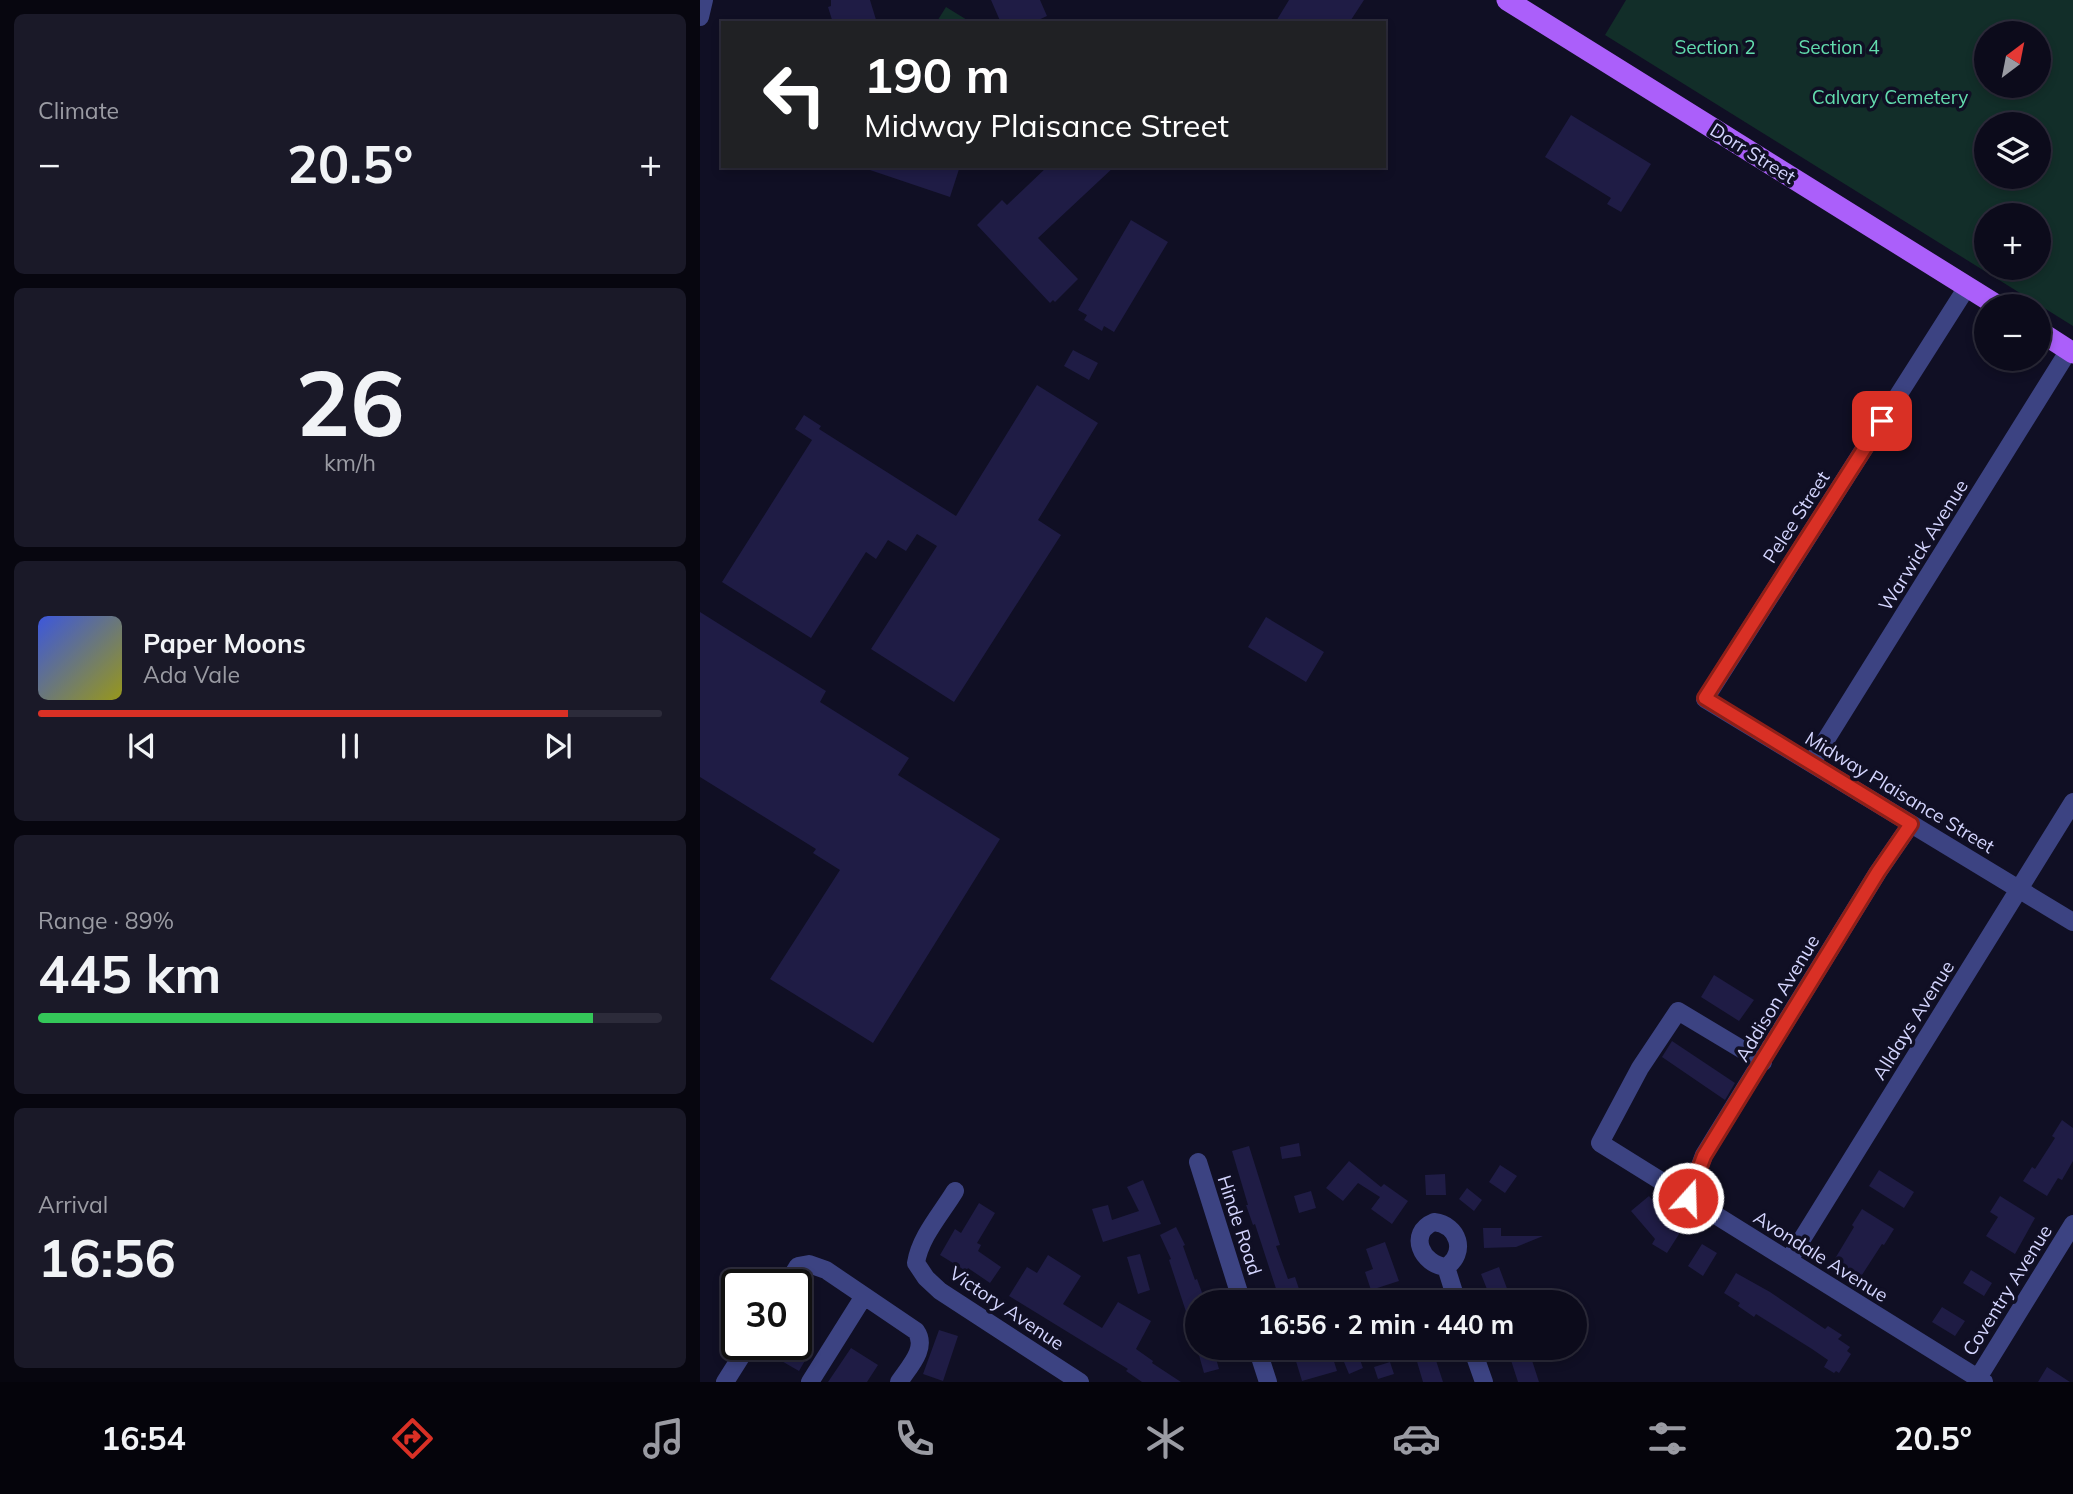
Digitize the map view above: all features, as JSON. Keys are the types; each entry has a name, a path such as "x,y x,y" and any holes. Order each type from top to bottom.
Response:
{"main road":[{"name":"Dorr Street","path":"1507,0 1978,294"},
{"path":"2051,338 2071,351"}],"street":[{"path":"700,17 704,0"},
{"name":"Pelee Street","path":"1705,698 1967,287"},
{"name":"Warwick Avenue","path":"1812,762 2071,351"},
{"name":"Midway Plaisance Street","path":"1705,698 2073,922"},
{"name":"Alldays Avenue","path":"1788,1260 2073,802"},
{"name":"Addison Avenue","path":"1688,1198 1704,1156 1878,872 1911,824"},
{"name":"Avondale Avenue","path":"1763,1062 1678,1011 1640,1068 1600,1143 1981,1380"},
{"name":"Hinde Road","path":"1198,1162 1238,1290"},
{"name":"Victory Avenue","path":"955,1191 918,1251 916,1263 926,1278 940,1291 1080,1382"},
{"name":"Coventry Avenue","path":"1981,1380 2073,1224"},
{"path":"796,1269 809,1264 826,1270 916,1331 921,1346 899,1382"},
{"path":"1446,1267 1453,1290"},
{"path":"810,1382 864,1296"},
{"path":"725,1382 739,1360"},
{"path":"1261,1360 1268,1382"},
{"path":"1476,1360 1483,1382"}],"green space":[{"name":"Calvary Cemetery","path":"1626,0 2073,0 2073,326 2051,312 2051,294 2022,294 1999,280 2051,280 2051,203 1974,203 1974,264 1605,35"},
{"path":"946,7 969,21 937,21"}],"building":[{"path":"831,0 870,0 876,21 832,21 828,7 831,6"},
{"path":"991,0 1040,0 1047,16 1036,21 1000,21"},
{"path":"1289,0 1364,0 1350,21 1276,21"},
{"path":"1571,115 1651,164 1621,212 1607,204 1611,198 1545,157"},
{"path":"864,168 959,168 950,197"},
{"path":"1046,168 1113,168 1038,238 1078,279 1055,302 1053,300 1050,303 977,225 1002,200 1007,205"},
{"path":"1131,220 1168,242 1114,332 1104,326 1102,331 1084,320 1087,315 1078,310"},
{"path":"1073,350 1098,363 1089,380 1064,366"},
{"path":"1037,385 1098,423 1038,520 1061,535 954,702 871,649 937,546 917,534 906,551 888,540 876,559 866,552 811,638 722,582 812,440 795,429 804,415 821,426 819,429 956,516"},
{"path":"700,612 826,691 820,702 909,758 898,775 1000,839 873,1043 770,979 840,870 813,853 816,849 700,777"},
{"path":"1266,617 1324,652 1306,682 1248,647"},
{"path":"1714,975 1754,1000 1739,1021 1701,997"},
{"path":"1672,1041 1735,1083 1725,1100 1662,1057"},
{"path":"2062,1120 2073,1128 2073,1161 2062,1180 2058,1178 2047,1196 2023,1181 2032,1167 2035,1169 2055,1138 2052,1136"},
{"path":"1299,1143 1301,1156 1282,1159 1280,1147"},
{"path":"1249,1146 1280,1245 1276,1246 1288,1279 1295,1277 1299,1290 1276,1290 1246,1205 1232,1151"},
{"path":"1349,1161 1381,1187 1384,1184 1408,1201 1392,1224 1371,1209 1380,1197 1358,1183 1343,1201 1326,1188"},
{"path":"1500,1165 1517,1176 1505,1193 1489,1182"},
{"path":"1879,1170 1914,1192 1904,1208 1869,1186"},
{"path":"1445,1174 1446,1195 1426,1195 1425,1175"},
{"path":"1143,1180 1161,1224 1103,1242 1092,1209 1108,1205 1112,1220 1139,1211 1127,1187"},
{"path":"1467,1188 1482,1200 1474,1211 1459,1199"},
{"path":"1311,1191 1316,1208 1299,1213 1294,1196"},
{"path":"1649,1196 1662,1212 1657,1215 1681,1231 1667,1253 1652,1244 1655,1239 1631,1211"},
{"path":"2000,1196 2035,1218 2015,1254 1986,1236 1998,1217 1990,1212"},
{"path":"979,1203 995,1213 977,1243 981,1245 978,1251 1001,1267 990,1283 968,1268 966,1271 940,1255 955,1229 961,1233"},
{"path":"1862,1209 1894,1229 1860,1278 1833,1262"},
{"path":"1176,1227 1201,1290 1185,1290 1185,1309 1169,1260 1171,1259 1160,1235"},
{"path":"1483,1228 1501,1228 1501,1236 1543,1236 1516,1247 1484,1248"},
{"path":"1385,1242 1399,1281 1371,1290 1365,1272 1373,1269 1366,1249"},
{"path":"1702,1244 1717,1253 1703,1276 1688,1266"},
{"path":"1140,1254 1150,1290 1138,1294 1127,1257"},
{"path":"1048,1255 1081,1276 1063,1304 1102,1328 1118,1302 1151,1321 1136,1349 1181,1382 1142,1382 1126,1371 1128,1369 1009,1296 1027,1267 1037,1273"},
{"path":"1499,1267 1508,1290 1487,1290 1481,1274"},
{"path":"1971,1270 1992,1283 1984,1296 1963,1283"},
{"path":"1736,1273 1825,1329 1828,1326 1842,1335 1838,1339 1850,1347 1847,1351 1851,1354 1839,1373 1824,1367 1828,1360 1756,1314 1754,1317 1738,1306 1740,1303 1724,1293"},
{"path":"1942,1307 1965,1321 1955,1336 1932,1322"},
{"path":"939,1330 958,1336 943,1381 923,1374"},
{"path":"851,1348 878,1365 867,1382 828,1382"},
{"path":"780,1360 805,1360 799,1371"},
{"path":"1200,1360 1216,1360 1219,1369 1204,1373"},
{"path":"1296,1360 1334,1360 1337,1371 1302,1381"},
{"path":"1360,1360 1363,1368 1349,1374 1344,1362"},
{"path":"1417,1360 1436,1360 1443,1382 1423,1382"},
{"path":"1511,1360 1532,1360 1539,1382 1518,1382"},
{"path":"1390,1362 1394,1374 1378,1379 1374,1367"},
{"path":"2047,1367 2070,1382 2038,1382"}],"route":[{"path":"1688,1198 1704,1156 1878,872 1911,824 1705,698 1882,421"}],"park label":[{"name":"Section 2","path":"1715,47"},
{"name":"Section 4","path":"1839,47"}]}
